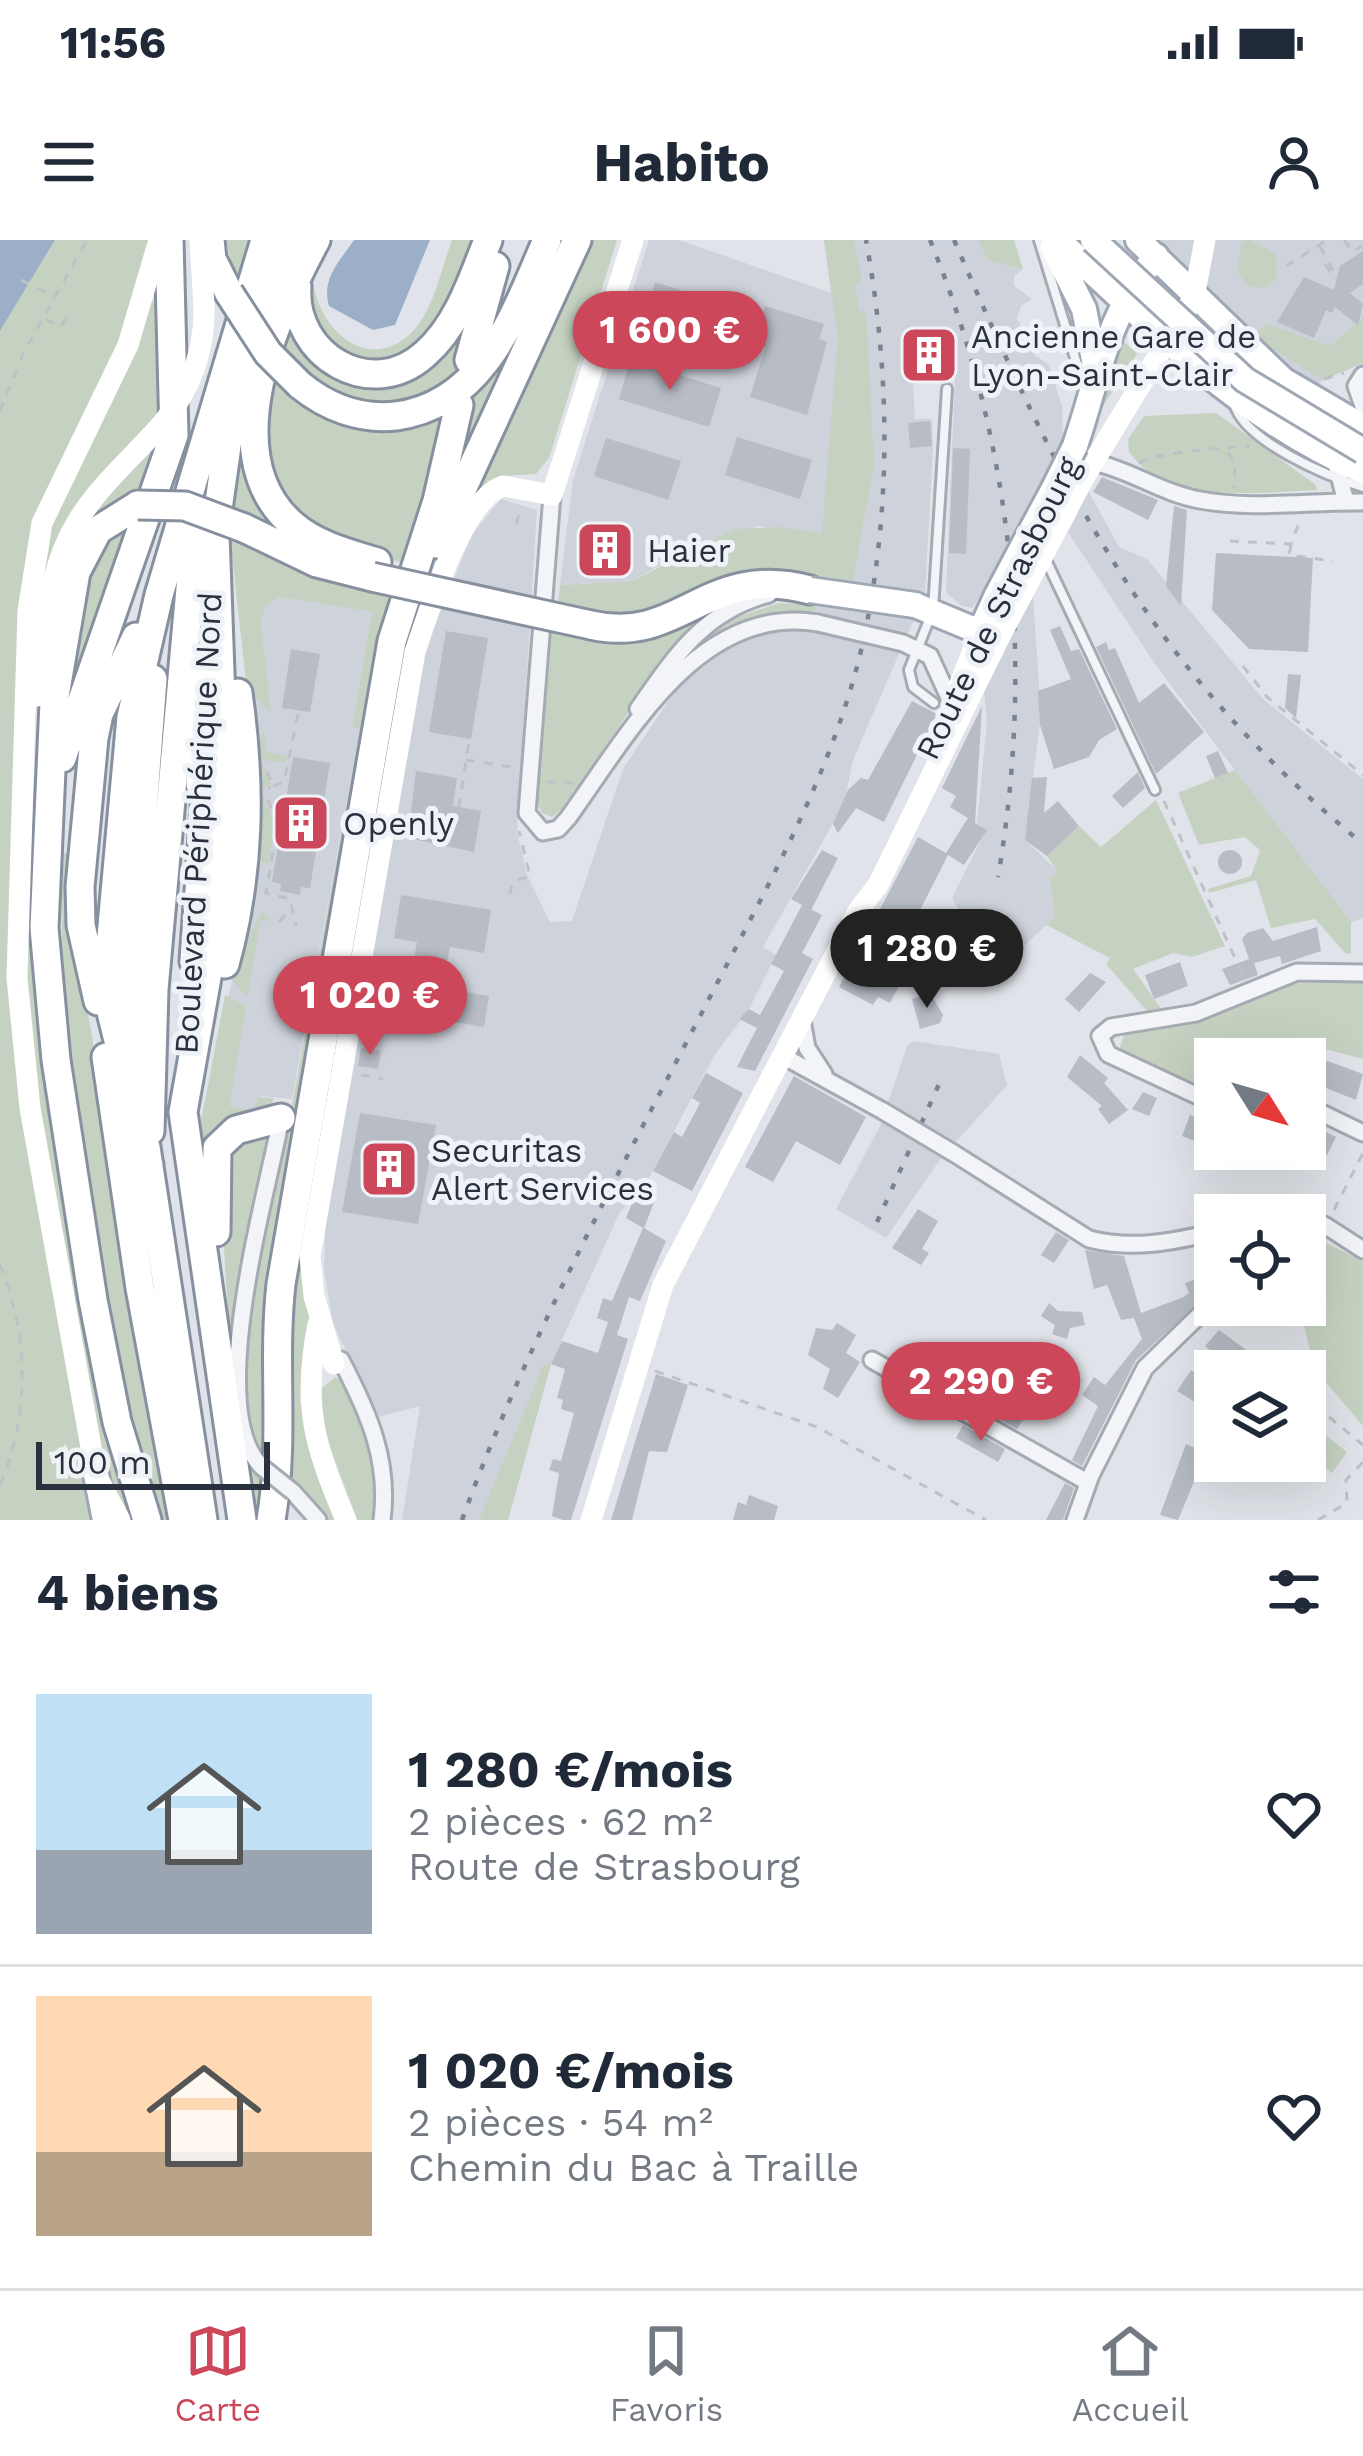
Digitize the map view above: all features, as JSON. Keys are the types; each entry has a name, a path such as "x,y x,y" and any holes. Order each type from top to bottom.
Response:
{"highway":[{"path":"47,826 82,690 168,461 174,418 169,240"},
{"path":"173,344 184,240"},
{"path":"210,240 216,270 260,343 300,385 334,407 394,416 432,406 505,334 547,240"},
{"path":"221,240 228,291"},
{"name":"Boulevard Périphérique Nord","path":"159,595 202,458 228,349 265,240"},
{"path":"149,1165 154,989 176,755 205,534 231,417 287,240"},
{"path":"307,240 257,407 254,440 260,472 273,502 298,530 375,570"},
{"path":"319,240 300,270 298,306 320,352 356,372 394,372 417,362 448,328 488,240"},
{"path":"471,369 505,240"},
{"path":"471,369 493,340 526,240"},
{"path":"397,623 524,364 577,240"},
{"path":"271,1520 282,1440 277,1340 281,1284 397,623 437,501 459,405"},
{"name":"Boulevard Périphérique Nord","path":"202,458 205,534"},
{"path":"147,1520 117,1421 56,1060 45,947 54,702 76,572 98,530 138,505 185,506 316,563 375,570 591,625 645,627 750,582 810,590"},
{"path":"203,1520 149,1165 138,982 163,687 182,567 205,534"},
{"path":"181,1181 183,1112 216,927 225,810 205,534"},
{"path":"149,1165 89,965 80,887 99,714 159,595"},
{"path":"159,595 124,682 98,995 140,1288 183,1520"},
{"path":"149,1165 106,992 133,698 159,595"},
{"path":"163,687 183,778 170,926 169,1138 181,1181 223,1520"},
{"path":"183,1112 242,1520"},
{"path":"219,1356 217,1148 236,1130 281,1118"}],"main road":[{"path":"105,1520 24,1065 17,949 28,750 28,630 38,537 56,488 128,345 159,240"},
{"path":"28,750 63,549 92,500 151,436 190,380 200,353 204,307 200,240"},
{"path":"330,1354 310,1273 313,1235 402,699 437,586 473,514 493,489 524,488 552,495 633,240"},
{"path":"1048,240 1084,308 1092,393"},
{"path":"1058,240 1233,396 1346,470"},
{"path":"1093,240 1245,380 1363,451"},
{"path":"1194,297 1204,240"},
{"path":"1155,246 1194,297 1240,343 1283,380 1363,427"},
{"name":"Route de Strasbourg","path":"1084,461 1092,393 1123,299 1155,246"},
{"name":"Route de Strasbourg","path":"591,1520 663,1285 858,911 878,885 1061,499 1084,461 1109,433 1194,297"},
{"path":"1208,376 1221,348 1240,343"},
{"name":"Route de Strasbourg","path":"858,911 863,887 943,703 966,662 990,642 997,595 1036,554"},
{"path":"810,590 924,608 990,642"},
{"path":"313,1235 330,1354 308,1394 317,1446 346,1520"},
{"path":"96,1475 120,1520"}],"street":[{"path":"1354,373 1363,406"},
{"path":"1109,433 1130,465"},
{"path":"1084,461 1130,465 1197,500 1258,506 1354,502 1346,470"},
{"path":"552,495 527,813 543,832 558,830 650,707 712,646 756,623 818,623 966,662"},
{"path":"568,818 628,722 701,627 755,598 810,590"},
{"path":"918,650 943,703"},
{"path":"1194,1094 1108,1054 1100,1036 1111,1027 1199,1012 1248,988 1300,972 1363,973"},
{"path":"802,1020 807,1048 826,1076"},
{"path":"783,1056 826,1076 1089,1239 1114,1245 1194,1237"},
{"path":"1326,1116 1363,1133"},
{"path":"281,1118 242,1307 242,1407 248,1447 317,1520"},
{"path":"1326,1226 1363,1250"},
{"path":"1075,1520 1087,1482 1145,1368 1194,1320"},
{"path":"330,1354 374,1431 382,1465 382,1520"},
{"path":"872,1360 1087,1482"}],"lane":[{"path":"1039,240 1092,393"},
{"path":"943,703 909,679 924,608 946,389"},
{"path":"1346,470 1363,487"},
{"path":"1036,554 1155,790"}],"path":[{"path":"0,411 42,318 88,240"},
{"path":"1286,266 1327,240"},
{"path":"1344,240 1353,252 1361,246"},
{"path":"1318,246 1339,278 1324,262 1332,279 1325,264"},
{"path":"21,280 54,296"},
{"path":"42,318 61,327 69,311"},
{"path":"1315,382 1354,373"},
{"path":"1130,465 1210,446 1227,451 1258,446"},
{"path":"1227,451 1235,468 1233,493"},
{"path":"1305,513 1300,531 1292,530 1289,555 1333,561"},
{"path":"1230,541 1291,544"},
{"path":"1243,666 1247,678 1277,706 1363,775"},
{"path":"273,786 284,782 298,714"},
{"path":"459,807 469,741"},
{"path":"466,760 518,768"},
{"path":"540,771 539,782 577,783 568,796"},
{"path":"1163,800 1248,988"},
{"path":"510,894 512,882 530,876 520,820"},
{"path":"272,894 290,899 296,926"},
{"path":"279,922 290,910"},
{"path":"342,1072 383,1079"},
{"path":"1326,1226 1363,1153"},
{"path":"0,1265 24,1375 14,1450 0,1485"},
{"path":"651,1370 817,1427 986,1520"},
{"path":"1329,1418 1363,1445"},
{"path":"1318,1520 1347,1503 1346,1480 1363,1462"}],"shaded area":[{"path":"649,240 679,240 831,293 824,240 978,240 988,261 1023,269 1014,276 1014,286 1032,299 1021,306 1017,319 1024,331 1043,339 1033,354 1049,365 1062,406 1063,445 1119,547 1147,559 1263,699 1363,779 1363,918 1350,923 1155,664 1068,532 1077,515 1050,469 1012,538 1022,616 1033,596 1041,715 1025,840 1058,871 1050,880 1055,917 1024,946 972,933 952,898 986,830 977,823 987,722 984,691 1004,653 997,573 972,608 960,605 946,592 955,378 913,384 915,419 932,419 925,594 853,760 844,804 763,947 776,955 749,1009 714,1056 650,1176 619,1214 551,1364 508,1520 402,1520 420,1406 378,1417 333,1324 324,1269 326,1214 423,653 473,533 501,499 537,510 517,832 527,875 550,922 572,921 623,769 677,688 713,654 754,632 812,630 821,534 759,526 684,552 632,581 560,585 573,480"},
{"path":"1136,240 1363,240 1363,363 1323,380 1310,394"},
{"path":"280,597 372,612 352,724 360,729 292,1099 261,1096 260,1111 217,1138 198,1131 242,936 247,690 271,710 261,620 266,606"},
{"path":"914,1041 999,1054 1007,1085 939,1161 886,1238 836,1209 880,1126 907,1046"}],"green space":[{"path":"55,240 151,240 122,346 43,500 19,1076 96,1520 0,1520 0,331"},
{"path":"226,240 252,240 236,283"},
{"path":"452,240 480,240 445,318 419,345 378,366 328,347 305,297 313,268 320,306 342,336 357,346 391,346 409,335 424,315"},
{"path":"554,240 570,240 445,493 469,396"},
{"path":"582,240 617,240 549,458 536,474 500,476 474,491"},
{"path":"824,240 854,240 862,282 855,284 859,311 866,311 874,466 852,584 810,578 632,624 558,606 560,585 632,581 736,529 782,527 822,534 838,336"},
{"path":"978,240 1014,240 1023,269 988,261"},
{"path":"1249,240 1276,254 1277,278 1264,288 1248,286 1238,273 1241,242"},
{"path":"492,258 463,367 447,383 414,401 372,404 351,398 312,377 278,349 291,315 297,333 396,380"},
{"path":"149,300 159,304 164,411 84,500 41,612 44,536"},
{"path":"1363,318 1363,363 1323,380 1252,336 1267,324 1330,346"},
{"path":"1118,336 1137,354 1092,423"},
{"path":"271,379 293,396 335,414 377,416 452,407 407,564 343,545 297,521 264,461"},
{"path":"1216,413 1317,490 1243,493 1190,488 1146,469 1129,452 1128,439 1144,416"},
{"path":"241,421 300,537 230,513"},
{"path":"162,435 146,495 97,521 43,743 32,892 41,1030 138,1520 127,1520 107,1480 29,1057 23,940 45,679 81,526"},
{"path":"136,515 61,732 68,649 95,548"},
{"path":"229,529 400,590 329,959 274,1467 256,1449 248,1417 248,1307 281,1166 360,730 352,725 372,612 280,597 266,606 261,620 271,712 247,690"},
{"path":"419,595 382,761 308,1217 313,1331 300,1401 336,1520 324,1520 319,1506 290,1478 294,1442 287,1309 388,703"},
{"path":"779,603 815,605 814,617 757,617 689,653 723,622"},
{"path":"712,611 662,664 561,810 552,817 542,813 536,802 549,629 630,641"},
{"path":"264,731 266,752 287,756 286,763 261,760 271,785 261,790 275,826 268,864 255,861 256,771"},
{"path":"1235,770 1351,922 1351,953 1346,954 1315,919 1271,928 1256,880 1209,893 1208,889 1251,876 1260,850 1245,837 1199,845 1178,793"},
{"path":"1156,800 1225,946 1192,957 1173,953 1133,969 1162,1010 1147,1011 1106,964 1110,958 1046,925 1055,917 1050,880 1057,871 1047,856 1079,826 1101,847"},
{"path":"62,853 76,853 73,929 177,1520 153,1520 95,1274 65,1020"},
{"path":"262,911 271,920 260,921 247,998 229,977"},
{"path":"1363,980 1363,1059 1326,1049 1326,1038 1194,1038 1194,1084 1119,1050 1125,1032 1202,1019 1286,984"},
{"path":"225,995 246,1006 229,1106 255,1110 258,1097 274,1098 270,1109 232,1122 211,1242 200,1129"},
{"path":"248,1130 271,1135 242,1286 244,1452 271,1483 261,1520 253,1520 235,1424 219,1168"},
{"path":"1326,1243 1363,1261 1363,1426 1326,1382 1326,1350 1310,1350 1304,1326 1326,1326"},
{"path":"544,1364 551,1364 508,1520 479,1520"},
{"path":"335,1377 349,1388 366,1422 375,1463 378,1520 357,1520 322,1425 321,1389"},
{"path":"1326,1436 1347,1452 1332,1473 1326,1468"}],"water":[{"path":"0,240 55,240 0,331"},
{"path":"354,240 430,240 395,325 373,330 329,306 329,279"}],"building":[{"path":"1363,251 1363,284 1350,293 1363,304 1358,325 1335,307 1332,313 1326,310 1314,338 1277,322 1304,277 1334,290 1340,266"},
{"path":"655,282 730,306 718,344 643,321"},
{"path":"765,306 824,324 819,339 827,342 807,415 750,397 765,348 752,344"},
{"name":"Ancienne Gare de Lyon-Saint-Clair","path":"948,336 957,364 907,374 905,345"},
{"path":"630,360 721,388 709,427 619,399"},
{"path":"930,421 932,446 910,448 908,423"},
{"path":"737,437 812,460 800,499 725,475"},
{"path":"606,438 681,461 668,500 594,476"},
{"path":"953,448 970,449 966,554 949,553"},
{"path":"1102,477 1158,500 1148,520 1093,492"},
{"path":"1174,506 1187,510 1181,606 1166,586"},
{"name":"Haier","path":"594,525 629,536 617,576 581,564"},
{"path":"1216,553 1313,558 1308,652 1249,649 1212,610"},
{"path":"1060,626 1071,651 1079,649 1117,729 1099,740 1089,757 1054,769 1040,725 1038,691 1071,679 1050,630"},
{"path":"446,631 488,638 471,739 429,732"},
{"path":"1106,642 1109,650 1115,648 1139,703 1164,683 1204,732 1156,774 1096,647"},
{"path":"291,649 320,654 310,712 282,708"},
{"path":"1288,674 1301,675 1296,718 1285,708"},
{"path":"912,701 937,714 884,822 856,808 838,833 833,824 848,790 861,778 868,780"},
{"path":"982,706 975,823 987,830 964,865 948,855 887,975 901,982 890,1003 878,997 873,1005 839,987 918,837 946,853 968,818 950,807 956,796 942,788"},
{"path":"1218,751 1228,773 1215,778 1206,756"},
{"name":"Openly","path":"293,757 330,763 310,888 301,887 300,895 280,891 281,884 272,882"},
{"path":"416,771 457,778 453,806 481,811 474,852 408,838"},
{"path":"1138,772 1145,788 1123,808 1112,796"},
{"path":"1047,777 1044,813 1058,801 1079,826 1047,856 1025,840 1032,778"},
{"path":"822,850 838,858 811,910 791,899"},
{"path":"1230,850 1242,862 1230,874 1218,862"},
{"path":"401,895 491,910 484,953 450,947 442,988 489,996 484,1027 381,1009 387,978 410,982 417,942 394,938"},
{"path":"802,905 822,915 802,953 813,959 755,1071 737,1067 757,1028 739,1019 749,1009 760,1015 784,971 771,964"},
{"path":"1317,927 1321,951 1282,964 1280,956 1254,963 1258,975 1230,985 1222,969 1249,959 1242,939 1247,933 1263,928 1273,941"},
{"path":"1180,962 1188,986 1154,999 1145,975"},
{"path":"1090,973 1106,982 1079,1012 1065,999"},
{"path":"930,993 943,1015 940,1023 920,1029 912,999"},
{"path":"361,1048 381,1051 378,1069 358,1066"},
{"path":"1080,1055 1108,1078 1104,1083 1128,1110 1109,1124 1098,1109 1102,1106 1067,1077"},
{"path":"1326,1060 1363,1074 1356,1100 1326,1088"},
{"path":"706,1073 743,1093 692,1191 653,1171 674,1132 682,1137 700,1103 692,1098"},
{"path":"794,1076 866,1117 840,1165 796,1141 773,1182 745,1167"},
{"path":"1143,1092 1157,1098 1149,1116 1132,1109"},
{"name":"Securitas Alert Services","path":"360,1113 436,1125 418,1224 342,1212"},
{"path":"1190,1115 1194,1116 1194,1141 1182,1136"},
{"path":"1326,1132 1336,1137 1326,1154"},
{"path":"637,1191 655,1200 644,1228 666,1241 640,1301 629,1297 617,1335 628,1339 571,1520 563,1520 552,1516 559,1473 549,1470 553,1459 561,1461 574,1413 561,1409 563,1400 557,1398 565,1369 551,1364 562,1341 598,1353 608,1322 597,1318 603,1298 612,1301 643,1228 626,1218"},
{"path":"918,1209 938,1221 922,1249 929,1253 921,1265 892,1248"},
{"path":"1056,1232 1069,1240 1054,1263 1041,1255"},
{"path":"1085,1250 1124,1256 1141,1313 1184,1297 1189,1293 1185,1283 1194,1280 1194,1307 1136,1360 1082,1466 1072,1460 1098,1406 1082,1395 1094,1377 1105,1385 1142,1339 1134,1318 1121,1320 1107,1285 1094,1289"},
{"path":"1049,1303 1058,1311 1082,1312 1085,1325 1070,1328 1067,1339 1052,1334 1055,1325 1041,1316"},
{"path":"837,1323 856,1335 846,1353 860,1362 838,1398 823,1389 830,1369 808,1355 816,1328 832,1330"},
{"path":"1219,1330 1246,1350 1210,1350 1205,1346"},
{"path":"958,1359 985,1373 975,1388 1024,1417 1017,1429 942,1386"},
{"path":"1191,1370 1194,1372 1194,1401 1177,1391"},
{"path":"656,1374 688,1385 667,1452 649,1451 632,1520 611,1520"},
{"path":"963,1425 1005,1449 998,1462 956,1438"},
{"path":"1186,1444 1194,1448 1194,1482 1178,1520 1160,1515"},
{"path":"1065,1483 1074,1488 1063,1520 1046,1520"},
{"path":"749,1495 778,1506 774,1520 733,1520 738,1502 746,1505"}],"railway":[{"path":"462,1520 546,1319 775,871 815,787 847,700 870,603 883,500 884,395 866,240"},
{"path":"930,240 981,395 1009,554 1015,715 998,877"},
{"path":"954,240 1033,415 1118,569 1167,641 1223,710 1363,844"},
{"path":"877,1222 940,1082"}],"place":[{"name":"Ancienne Gare de Lyon-Saint-Clair","path":"929,355"},
{"name":"Haier","path":"605,550"},
{"name":"Openly","path":"301,823"},
{"name":"Securitas Alert Services","path":"389,1169"}]}
